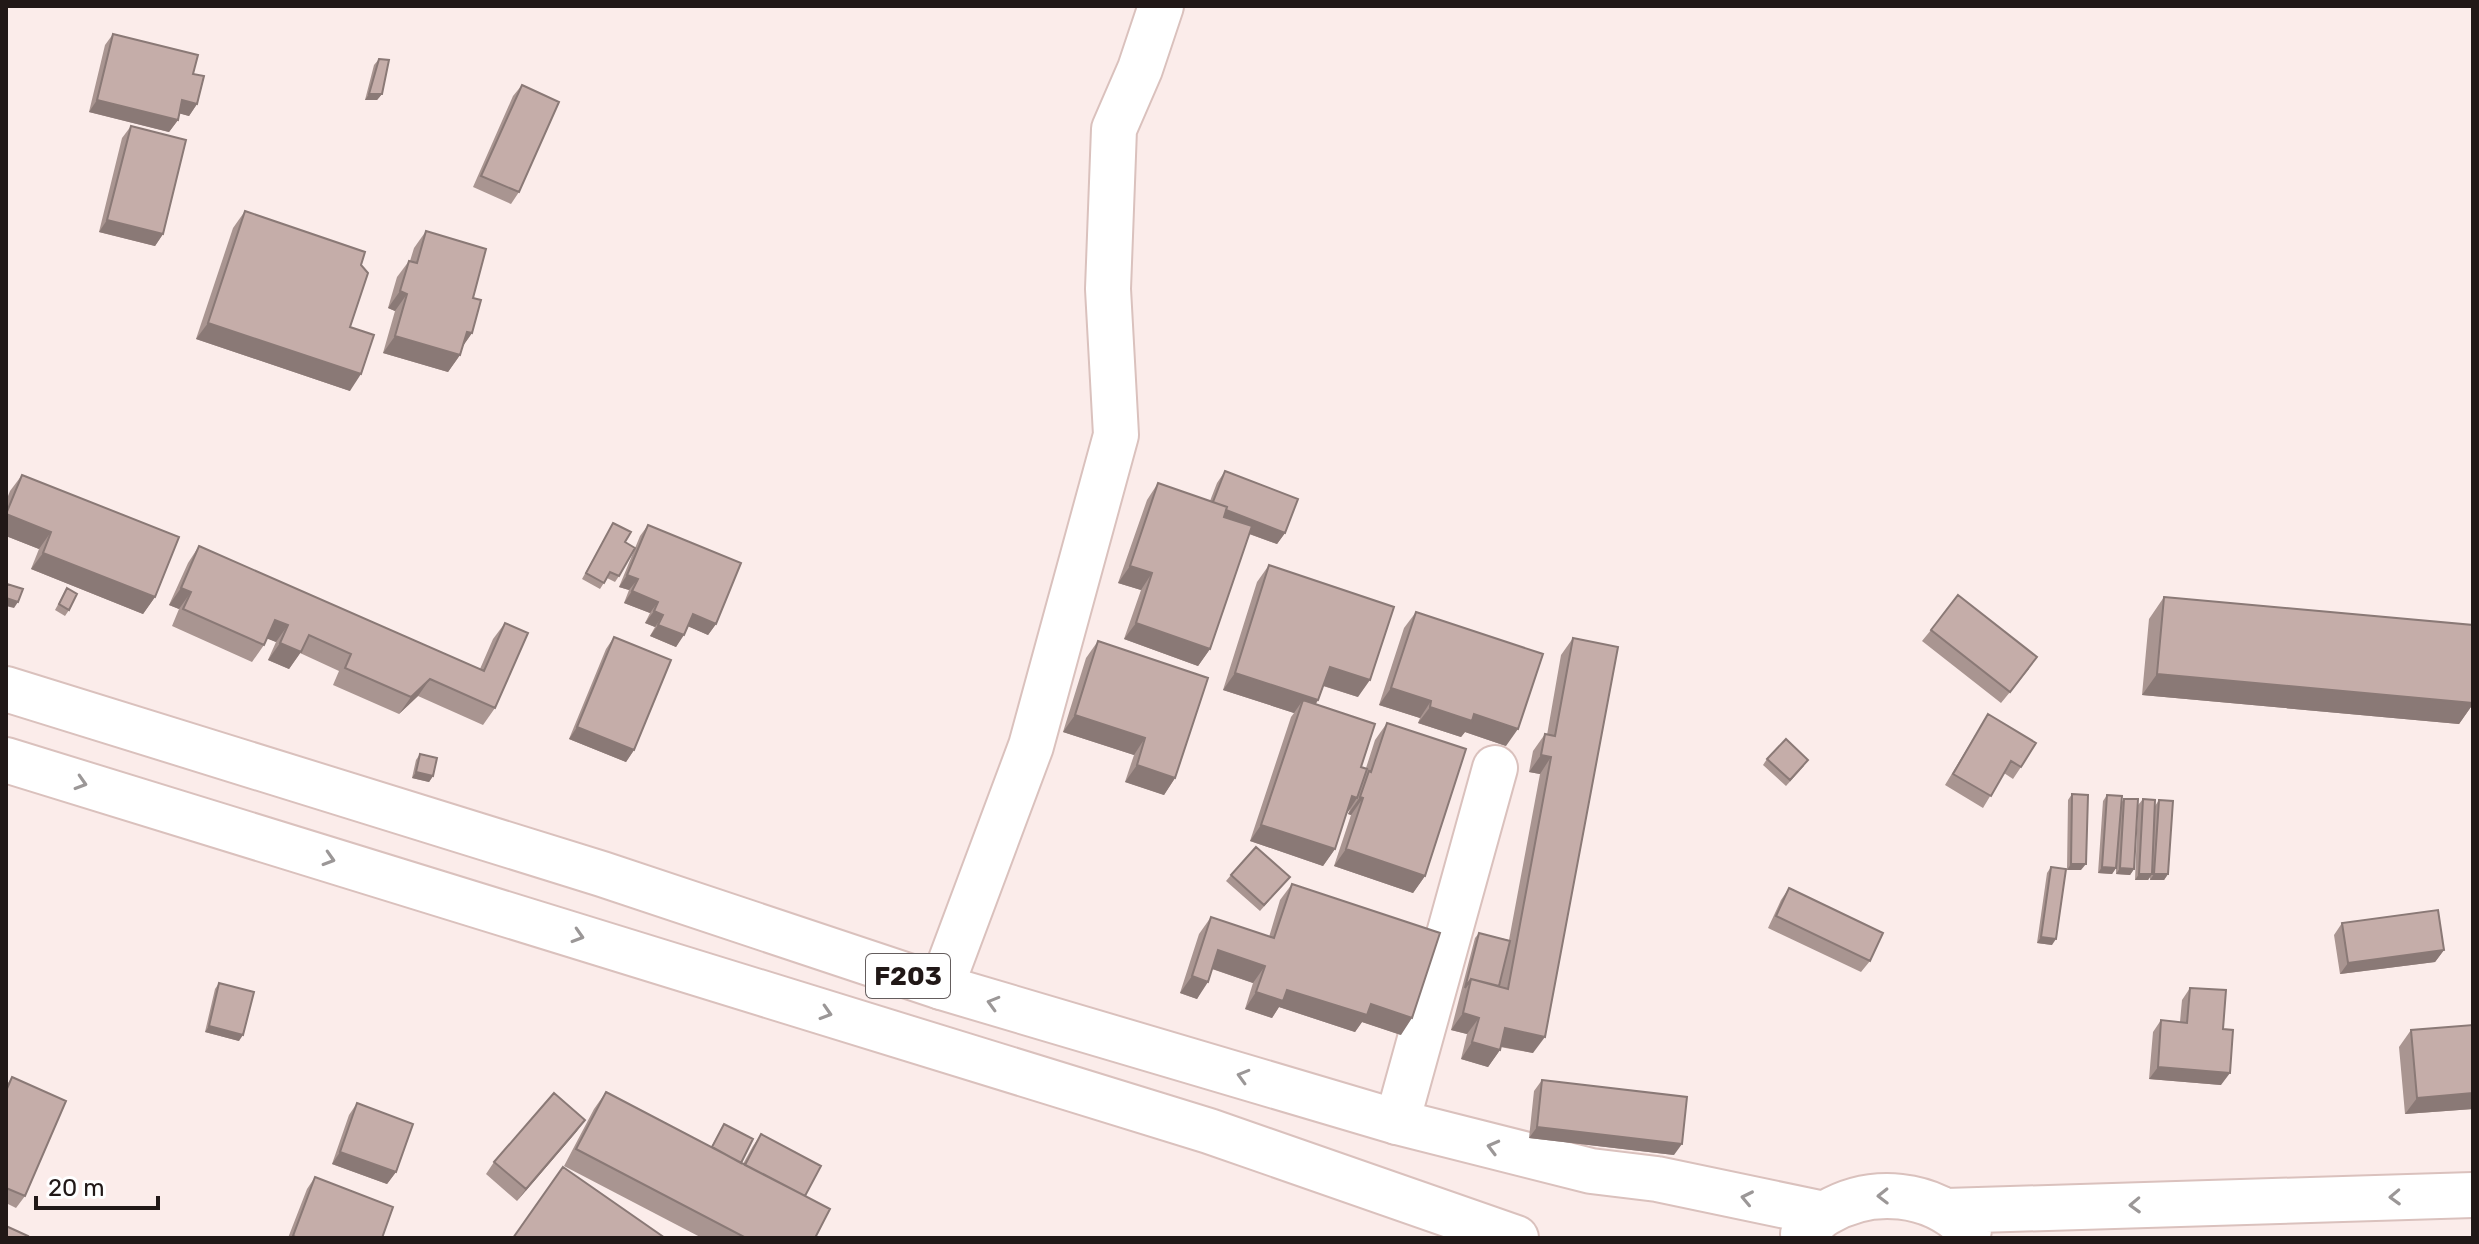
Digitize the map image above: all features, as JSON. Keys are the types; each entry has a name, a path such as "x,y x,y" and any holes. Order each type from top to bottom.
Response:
{"main road":[{"path":"941,987 1031,746 1116,435 1108,289 1114,129 1140,69 1161,6"},
{"name":"F203","path":"6,689 586,869 941,987 1397,1122 1591,1171 1657,1179 1811,1226"},
{"name":"F203","path":"6,760 1194,1127 1516,1238"},
{"path":"1397,1122 1495,768"},
{"path":"1811,1226 1863,1197 1907,1196 1961,1224 2473,1195"}],"building":[{"path":"113,34 198,55 193,74 204,76 197,104 182,100 178,120 97,100"},
{"path":"379,59 389,60 382,94 369,94"},
{"path":"522,85 559,102 519,192 481,176"},
{"path":"131,126 186,140 163,234 107,220"},
{"path":"245,211 365,252 361,265 368,273 350,327 374,335 361,374 208,323"},
{"path":"426,231 486,249 473,298 481,300 472,333 467,332 460,355 395,336 407,294 400,291 409,261 417,263"},
{"path":"1225,471 1298,499 1285,533 1213,502"},
{"path":"22,475 179,537 155,597 43,553 51,532 6,514"},
{"path":"1158,483 1227,507 1224,517 1252,526 1210,649 1136,623 1152,573 1130,566"},
{"path":"613,523 631,532 625,542 635,548 619,576 610,572 604,583 586,573"},
{"path":"648,525 741,563 716,624 693,614 684,635 658,625 663,615 654,611 658,602 632,591 638,579 627,575"},
{"path":"199,546 484,671 505,623 528,633 495,708 430,679 411,697 345,668 351,654 309,635 301,652 280,643 288,625 275,620 264,645 183,609 191,592 181,588"},
{"path":"1269,565 1394,607 1370,680 1330,667 1318,700 1235,673"},
{"path":"6,572 7,584 23,589 18,602 6,598"},
{"path":"67,588 77,594 69,610 59,604"},
{"path":"1958,595 2037,657 2010,692 1931,630"},
{"path":"2164,597 2473,625 2473,703 2157,674"},
{"path":"1416,612 1543,654 1518,729 1474,714 1472,721 1430,707 1431,701 1391,688"},
{"path":"614,637 671,660 634,750 577,727"},
{"path":"1573,638 1618,647 1545,1037 1505,1028 1500,1050 1472,1042 1479,1018 1463,1013 1471,979 1508,989 1551,757 1541,755 1545,734 1555,736"},
{"path":"1098,641 1208,678 1175,778 1137,765 1145,738 1075,715"},
{"path":"1303,700 1375,724 1361,767 1367,769 1357,798 1352,796 1335,849 1261,825"},
{"path":"1988,714 2036,743 2021,767 2011,761 1991,796 1953,774"},
{"path":"1387,723 1466,749 1425,876 1346,849 1363,798 1360,797"},
{"path":"1786,739 1808,760 1790,780 1767,759"},
{"path":"420,754 437,758 433,776 416,772"},
{"path":"2072,794 2088,795 2086,864 2071,864"},
{"path":"2107,795 2122,796 2116,868 2102,867"},
{"path":"2124,799 2138,799 2134,869 2120,868"},
{"path":"2143,799 2155,800 2152,874 2139,874"},
{"path":"2159,800 2173,801 2168,874 2154,874"},
{"path":"1256,847 1290,877 1264,905 1231,875"},
{"path":"2051,867 2066,869 2056,939 2041,937"},
{"path":"1292,884 1440,933 1412,1018 1371,1004 1367,1015 1287,990 1283,1001 1256,992 1265,966 1218,950 1208,982 1192,976 1211,917 1274,938"},
{"path":"1789,888 1883,933 1870,961 1776,916"},
{"path":"2438,910 2444,950 2348,963 2342,923"},
{"path":"1479,933 1510,941 1499,986 1471,979 1465,988"},
{"path":"219,983 254,992 243,1035 209,1026"},
{"path":"2190,988 2226,990 2223,1029 2233,1030 2230,1073 2158,1067 2161,1020 2187,1023"},
{"path":"2473,1025 2473,1093 2417,1098 2411,1030"},
{"path":"12,1077 66,1101 25,1196 6,1188 6,1091"},
{"path":"1542,1080 1687,1097 1682,1144 1537,1127"},
{"path":"606,1092 830,1209 815,1238 746,1238 576,1149"},
{"path":"554,1093 585,1120 526,1189 494,1162"},
{"path":"357,1103 413,1124 396,1172 340,1152"},
{"path":"724,1124 753,1139 741,1163 712,1147"},
{"path":"761,1134 821,1166 805,1196 745,1165"},
{"path":"563,1167 665,1238 513,1238"},
{"path":"315,1177 393,1207 382,1238 293,1236"},
{"path":"6,1226 28,1236 27,1238 6,1238"}]}
